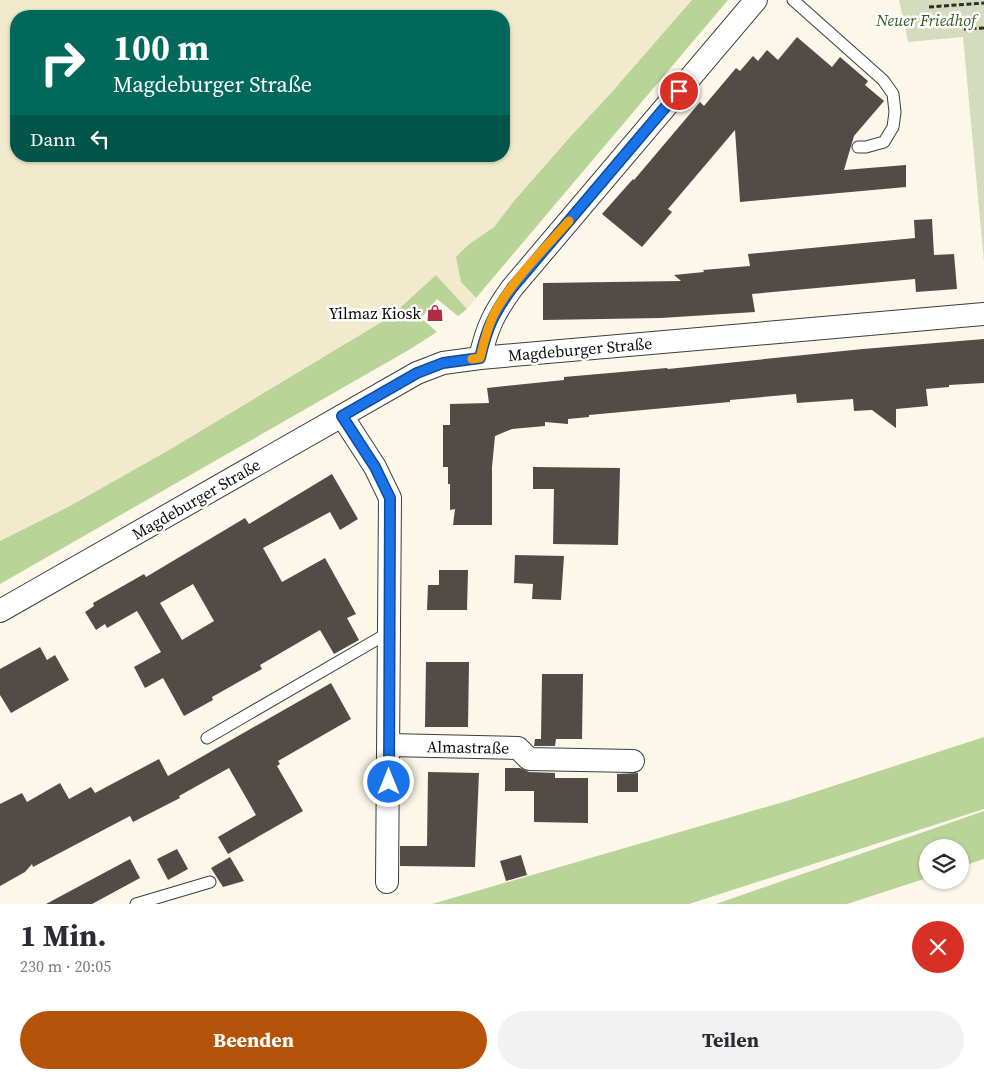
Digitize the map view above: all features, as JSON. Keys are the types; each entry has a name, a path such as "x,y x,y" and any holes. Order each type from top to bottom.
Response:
{"street":[{"path":"480,358 486,332 495,313 512,288 756,0"},
{"name":"Magdeburger Straße","path":"0,611 417,373 443,363 480,358 984,314"},
{"path":"342,416 375,467 390,498 387,882"},
{"name":"Almastraße","path":"389,745 518,748 529,759 633,760"}],"lane":[{"path":"793,0 883,80 893,94 895,112 893,127 884,142 866,147 858,146"},
{"path":"207,738 388,633"},
{"path":"136,904 210,882"}],"path":[{"path":"929,7 984,3"},
{"path":"964,30 984,28"}],"shaded area":[{"path":"0,0 692,0 514,201 494,227 468,245 461,282 476,299 467,309 436,275 390,317 169,450 70,506 0,541"}],"green space":[{"path":"692,0 728,0 476,298 461,282 456,257 468,245 494,227 514,201"},
{"name":"Neuer Friedhof","path":"899,0 984,0 984,262 963,37 908,42"},
{"path":"436,275 467,309 458,316 437,299 421,318 437,332 0,584 0,541 70,506 169,450 390,317"},
{"path":"984,737 984,809 689,904 432,904 790,800"},
{"path":"984,811 984,859 969,864 969,839 919,839 919,881 847,904 716,904"}],"building":[{"path":"797,37 832,67 840,57 868,81 865,85 884,101 854,136 844,170 906,165 906,187 740,202 735,130 668,209 672,212 642,247 602,214 634,180 700,102 704,106 736,68 740,71 753,56 758,61 767,50 778,60"},
{"path":"932,219 934,255 954,254 957,289 916,292 915,279 752,294 755,312 661,318 543,320 543,283 681,281 674,275 704,272 703,270 750,266 748,254 915,238 914,220"},
{"path":"984,339 984,383 949,385 949,387 926,389 928,406 896,409 896,428 872,410 854,411 853,399 797,403 796,394 589,415 589,417 568,419 568,424 545,422 545,426 512,429 495,436 492,467 492,525 453,525 455,509 450,510 448,467 443,467 443,425 450,425 450,404 489,403 487,388 564,380 564,377"},
{"path":"533,467 620,468 618,545 553,544 554,489 533,489"},
{"path":"332,474 358,519 340,530 330,512 263,548 282,582 325,558 356,614 347,618 359,640 334,654 320,630 260,665 262,669 212,697 213,700 184,716 163,678 145,688 134,667 161,652 137,611 107,628 105,624 96,630 85,612 94,606 93,603 144,574 146,577 245,518 249,524","holes":["193,584 214,621 182,640 160,603"]},
{"path":"515,555 564,556 561,600 532,599 533,584 514,583"},
{"path":"439,570 468,570 467,610 427,610 428,585 439,585"},
{"path":"40,647 47,660 55,655 69,680 11,713 0,695 0,669"},
{"path":"426,662 469,662 468,727 425,727"},
{"path":"542,674 583,674 582,739 556,739 555,746 534,746 535,739 541,739"},
{"path":"331,683 351,719 278,761 280,764 277,766 303,811 228,854 218,837 256,815 229,768 179,796 180,798 133,822 130,816 33,867 32,864 25,872 0,886 0,804 22,793 27,802 60,783 69,799 91,787 95,793 159,759 168,776"},
{"path":"505,768 520,768 529,772 555,773 555,778 588,778 588,823 534,822 534,791 505,791"},
{"path":"428,772 479,773 475,867 400,866 400,846 427,846"},
{"path":"638,773 638,792 617,792 617,774"},
{"path":"177,849 188,869 168,880 157,859"},
{"path":"521,855 527,875 506,881 500,861"},
{"path":"230,857 244,881 223,887 211,868"},
{"path":"130,859 140,878 92,904 46,904"}],"slow traffic":[{"path":"472,359 480,358 486,332 495,313 512,288 569,221"}],"place":[{"name":"Yilmaz Kiosk","path":"435,313"}],"route":[{"path":"389,782 388,633 390,498 375,467 342,416 417,373 443,363 480,358 486,332 495,313 512,288 679,91"}]}
